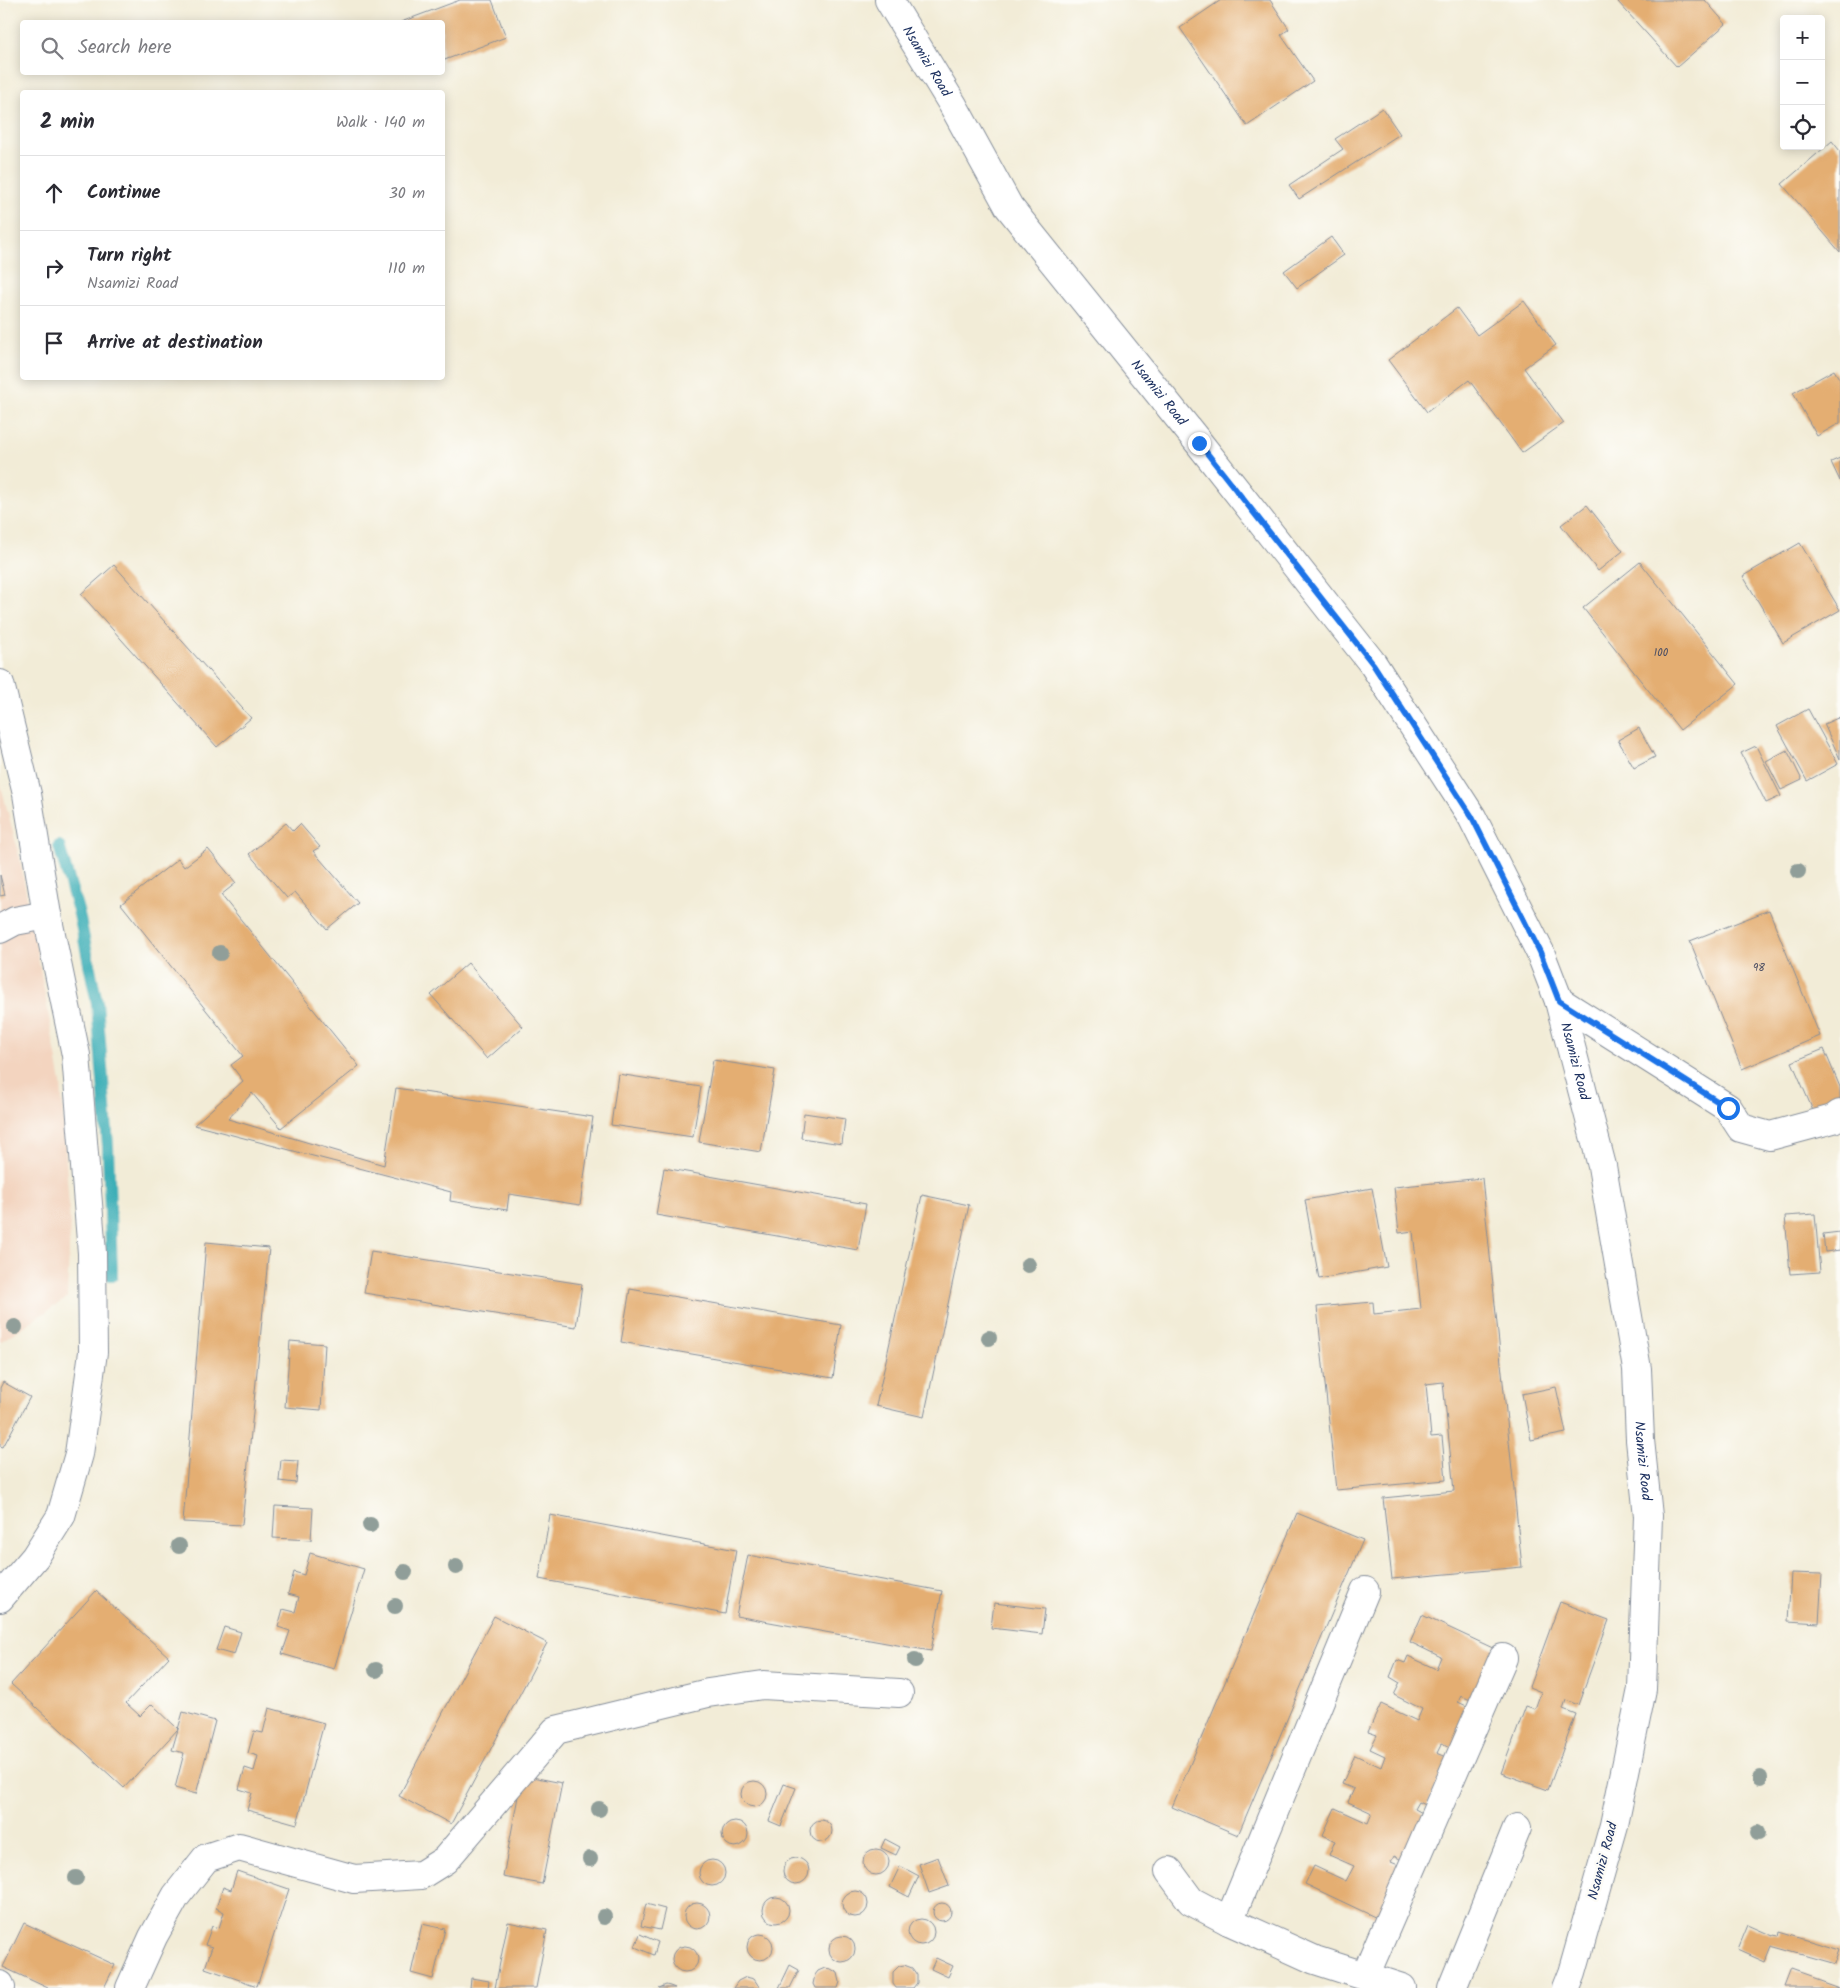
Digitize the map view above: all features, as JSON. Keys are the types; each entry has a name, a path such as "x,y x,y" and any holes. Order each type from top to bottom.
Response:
{"street":[{"name":"Nsamizi Road","path":"889,0 953,105 1009,206 1373,664 1472,817 1540,952 1559,1001 1602,1166 1637,1369 1640,1440 1648,1516 1642,1689 1614,1825 1572,1973 1566,1988"},
{"path":"0,684 27,794 47,915 76,1055 92,1253 93,1352 79,1454 62,1516 35,1557 0,1598"},
{"path":"0,929 15,921 47,915"},
{"path":"1559,1001 1728,1108 1741,1128 1770,1136 1833,1119 1840,1114"},
{"path":"1229,1920 1365,1592"},
{"path":"1365,1976 1503,1658"},
{"path":"130,1988 153,1937 176,1896 206,1858 238,1847 354,1879 421,1875 445,1860 556,1730 708,1693 763,1685 899,1693"},
{"path":"1452,1988 1518,1828"},
{"path":"1169,1871 1191,1901 1315,1960 1402,1988"}],"shaded area":[{"path":"0,782 20,859 61,1083 70,1225 67,1298 0,1342"}],"building":[{"path":"460,0 492,0 506,37 445,60 445,20 406,20"},
{"path":"1221,0 1270,0 1289,29 1281,35 1313,81 1247,126 1180,28"},
{"path":"1621,0 1705,0 1726,24 1677,67 1618,2"},
{"path":"1382,108 1400,134 1299,199 1289,185 1343,149 1335,139"},
{"path":"1832,141 1840,151 1840,252 1782,184 1822,150 1825,150 1825,147"},
{"path":"1331,237 1344,255 1297,288 1284,271"},
{"path":"1524,301 1556,345 1524,368 1564,423 1522,453 1469,380 1427,412 1388,360 1457,308 1477,335"},
{"path":"1834,370 1840,380 1840,423 1817,436 1793,393"},
{"path":"1840,458 1840,481 1831,462"},
{"path":"1587,505 1623,551 1598,571 1561,525"},
{"path":"1800,543 1840,610 1783,643 1743,576"},
{"path":"1640,562 1738,684 1680,730 1583,608"},
{"path":"114,565 251,718 217,747 81,594"},
{"path":"1808,709 1838,764 1807,781 1777,726"},
{"path":"1840,717 1840,759 1824,724"},
{"path":"1639,728 1655,757 1634,768 1618,740"},
{"path":"1756,746 1781,796 1766,803 1741,753"},
{"path":"1787,750 1802,780 1781,790 1766,761"},
{"path":"286,823 293,831 300,824 320,847 313,851 358,903 327,929 295,892 287,898 249,854"},
{"path":"208,849 236,883 221,895 359,1066 281,1128 252,1093 228,1119 384,1165 396,1088 593,1117 580,1205 509,1194 507,1210 450,1201 451,1192 194,1125 243,1081 231,1065 243,1056 121,904 178,859 184,867"},
{"path":"0,875 5,895 0,896"},
{"path":"1769,910 1820,1036 1742,1069 1690,941"},
{"path":"468,963 523,1027 487,1059 431,995"},
{"path":"1824,1049 1840,1087 1840,1103 1814,1113 1792,1062"},
{"path":"713,1060 775,1070 761,1152 699,1142"},
{"path":"618,1074 701,1087 693,1137 611,1125"},
{"path":"804,1113 845,1119 842,1144 801,1138"},
{"path":"664,1168 866,1204 858,1250 656,1215"},
{"path":"1482,1178 1522,1567 1392,1579 1383,1498 1454,1491 1443,1382 1426,1384 1431,1437 1442,1436 1446,1480 1336,1490 1317,1307 1373,1302 1374,1314 1421,1309 1413,1231 1399,1233 1394,1187"},
{"path":"1372,1188 1387,1267 1319,1279 1305,1200"},
{"path":"922,1195 969,1205 924,1417 876,1406"},
{"path":"1815,1214 1820,1272 1790,1274 1785,1216"},
{"path":"1840,1232 1840,1250 1825,1252 1823,1234"},
{"path":"206,1242 269,1248 242,1525 183,1522"},
{"path":"371,1251 582,1284 576,1327 364,1293"},
{"path":"630,1289 841,1325 833,1378 621,1342"},
{"path":"290,1341 325,1344 321,1410 285,1407"},
{"path":"3,1382 30,1397 3,1447 0,1446 0,1388"},
{"path":"1556,1387 1566,1433 1531,1440 1522,1394"},
{"path":"281,1460 298,1461 296,1483 279,1481"},
{"path":"275,1506 313,1508 311,1540 273,1538"},
{"path":"1297,1513 1363,1540 1238,1835 1172,1807"},
{"path":"550,1515 736,1550 725,1614 539,1579"},
{"path":"310,1553 364,1569 334,1669 282,1654 290,1631 278,1627 283,1609 295,1612 299,1597 288,1594 294,1572 304,1575"},
{"path":"748,1555 942,1591 931,1651 736,1616"},
{"path":"1791,1573 1822,1574 1819,1623 1788,1621"},
{"path":"96,1591 169,1657 126,1703 140,1716 152,1704 178,1729 124,1788 11,1684"},
{"path":"1560,1602 1609,1620 1578,1705 1566,1700 1563,1709 1576,1714 1548,1790 1501,1773 1526,1706 1535,1709 1541,1692 1529,1687"},
{"path":"994,1603 1045,1609 1042,1634 991,1628"},
{"path":"1422,1615 1497,1650 1473,1701 1461,1696 1458,1702 1471,1708 1453,1749 1442,1743 1437,1753 1449,1758 1427,1806 1418,1802 1414,1809 1425,1815 1404,1861 1394,1856 1391,1862 1403,1867 1379,1919 1305,1884 1314,1866 1346,1881 1354,1866 1329,1855 1335,1841 1323,1835 1335,1808 1368,1823 1372,1813 1348,1802 1354,1789 1342,1784 1355,1755 1381,1767 1385,1756 1370,1749 1377,1735 1368,1732 1381,1704 1417,1721 1422,1709 1394,1695 1400,1683 1390,1677 1397,1660 1405,1663 1408,1656 1436,1669 1441,1657 1410,1642"},
{"path":"494,1616 547,1643 451,1824 399,1796"},
{"path":"224,1627 241,1632 234,1655 216,1650"},
{"path":"269,1708 324,1723 297,1824 247,1810 252,1793 239,1789 245,1768 254,1771 258,1756 248,1753 254,1731 263,1733"},
{"path":"183,1712 215,1721 196,1794 175,1788 184,1753 172,1750"},
{"path":"522,1775 562,1783 542,1884 503,1877"},
{"path":"754,1781 763,1785 767,1794 763,1803 754,1807 745,1803 741,1794 745,1785"},
{"path":"784,1784 796,1788 781,1826 769,1821"},
{"path":"821,1820 829,1823 832,1831 829,1839 821,1842 813,1839 810,1831 813,1823"},
{"path":"735,1821 744,1825 748,1834 744,1843 735,1847 726,1843 722,1834 726,1825"},
{"path":"885,1839 900,1847 896,1855 881,1848"},
{"path":"876,1849 885,1853 889,1862 885,1871 876,1875 867,1871 863,1862 867,1853"},
{"path":"938,1857 949,1886 929,1893 919,1864"},
{"path":"796,1858 805,1862 809,1871 805,1880 796,1884 787,1880 783,1871 787,1862"},
{"path":"712,1860 721,1864 725,1873 721,1882 712,1886 703,1882 699,1873 703,1864"},
{"path":"900,1866 919,1876 909,1897 890,1887"},
{"path":"237,1871 289,1889 257,1986 205,1968 212,1947 205,1945 212,1926 219,1928 224,1912 216,1908 223,1887 231,1890"},
{"path":"855,1891 864,1895 868,1904 864,1913 855,1917 846,1913 842,1904 846,1895"},
{"path":"776,1897 785,1901 789,1910 785,1919 776,1923 767,1919 763,1910 767,1901"},
{"path":"697,1903 706,1907 710,1916 706,1925 697,1929 688,1925 684,1916 688,1907"},
{"path":"942,1903 948,1906 951,1912 948,1918 942,1921 936,1918 933,1912 936,1906"},
{"path":"646,1904 665,1909 660,1930 641,1926"},
{"path":"921,1919 930,1923 934,1932 930,1941 921,1945 912,1941 908,1932 912,1923"},
{"path":"508,1922 547,1930 536,1988 495,1988"},
{"path":"24,1923 115,1965 104,1988 48,1988 3,1967"},
{"path":"422,1924 445,1929 433,1979 411,1973"},
{"path":"1748,1925 1773,1936 1779,1936 1780,1931 1840,1949 1835,1964 1771,1946 1765,1961 1738,1949"},
{"path":"640,1934 658,1942 654,1955 635,1947"},
{"path":"760,1934 769,1938 773,1947 769,1956 760,1960 751,1956 747,1947 751,1938"},
{"path":"842,1936 851,1940 855,1949 851,1958 842,1962 833,1958 829,1949 833,1940"},
{"path":"685,1946 694,1950 698,1959 694,1968 685,1972 676,1968 672,1959 676,1950"},
{"path":"936,1958 953,1966 948,1977 931,1969"},
{"path":"790,1965 799,1970 790,1988 779,1988"},
{"path":"904,1965 912,1968 917,1975 917,1983 913,1988 896,1988 893,1984 893,1972 899,1966"},
{"path":"825,1968 838,1973 840,1982 838,1988 815,1988 813,1984 815,1975 818,1971"},
{"path":"1792,1970 1840,1987 1840,1988 1785,1988"},
{"path":"746,1977 754,1979 760,1988 733,1988 738,1981"},
{"path":"471,1978 489,1981 488,1988 470,1988"},
{"path":"666,1985 670,1986 675,1988 659,1988"}],"waterway":[{"path":"59,846 79,914 97,1003 108,1146 112,1276"}],"route":[{"path":"1199,443 1373,664 1472,817 1540,952 1559,1001 1728,1108"}]}
